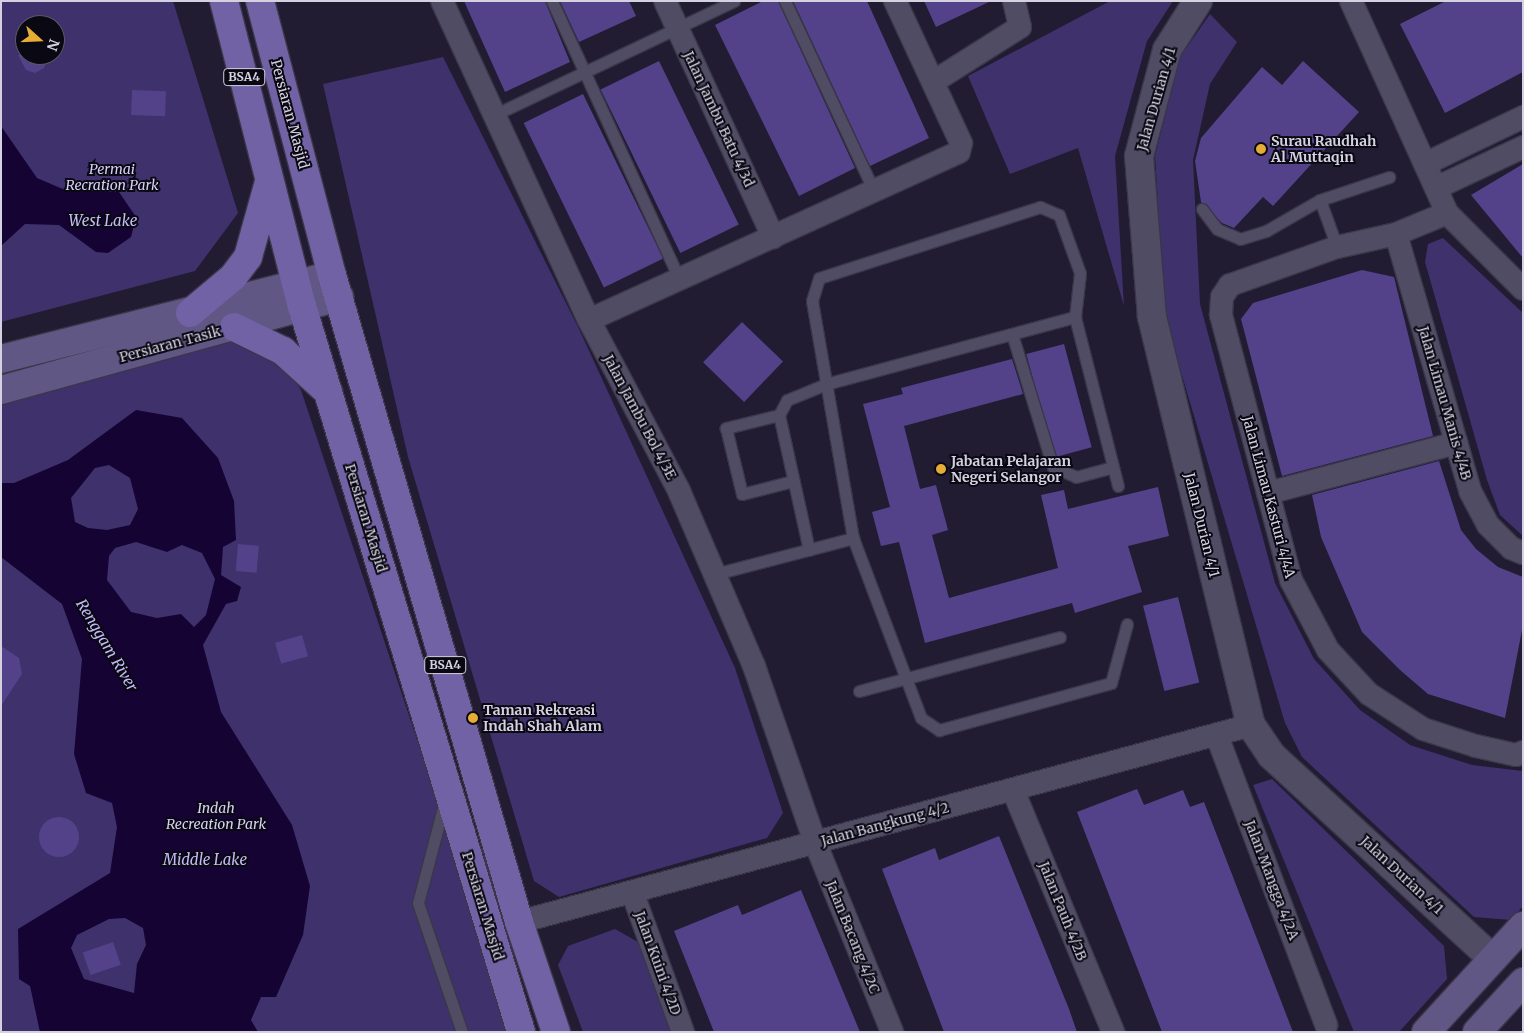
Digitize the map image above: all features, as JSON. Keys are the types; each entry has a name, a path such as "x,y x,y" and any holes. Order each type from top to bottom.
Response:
{"main road":[{"name":"Persiaran Masjid","path":"224,1 300,296 521,1032"},
{"name":"Persiaran Masjid","path":"260,1 335,286 519,922 556,1032"},
{"path":"190,313 233,277 248,257 270,178"},
{"name":"Persiaran Tasik","path":"1,359 190,313 300,296 335,286"},
{"name":"Persiaran Tasik","path":"1,390 234,327 300,296"},
{"path":"234,327 283,351 328,392"},
{"path":"1426,1032 1523,926"},
{"path":"1477,1032 1523,982"}],"street":[{"name":"Jalan Jambu Bol 4/3E","path":"442,1 589,320 678,491 715,574 754,666 815,842"},
{"name":"Jalan Jambu Batu 4/3d","path":"665,1 773,237"},
{"path":"589,320 959,152 962,143 895,1"},
{"path":"933,82 1020,27 1014,1"},
{"name":"Jalan Durian 4/1","path":"1198,1 1167,50 1139,156 1152,317 1251,726 1271,755 1492,958"},
{"path":"1351,1 1447,213 1523,289"},
{"path":"1425,164 1523,117"},
{"path":"1436,188 1523,147"},
{"path":"1337,247 1396,234 1447,213"},
{"name":"Jalan Limau Manis 4/4B","path":"1396,234 1470,491 1488,525 1511,548 1523,553"},
{"name":"Jalan Limau Kasturi 4/4A","path":"1337,247 1224,291 1220,315 1291,580 1328,650 1369,694 1423,729 1476,746 1522,753"},
{"path":"1268,493 1456,443"},
{"name":"Jalan Bangkung 4/2","path":"519,922 633,894 815,842 1251,726"},
{"name":"Jalan Mangga 4/2A","path":"1217,736 1326,1025"},
{"name":"Jalan Pauh 4/2B","path":"1013,790 1113,1032"},
{"name":"Jalan Bacang 4/2C","path":"815,842 892,1032"},
{"name":"Jalan Kuini 4/2D","path":"633,894 683,1032"}],"lane":[{"path":"552,1 583,73 679,280"},
{"path":"494,115 734,1"},
{"path":"785,1 874,191"},
{"path":"1202,209 1217,229 1240,239 1266,231 1320,200 1389,177"},
{"path":"1320,200 1337,247"},
{"path":"1118,486 1075,317 1080,273 1059,215 1040,207 819,278 812,301 853,538 921,718 939,730 1111,683 1127,624"},
{"path":"809,550 779,415 787,400 826,384 1075,317"},
{"path":"1012,334 1052,467 1076,477 1113,467"},
{"path":"779,415 726,428 742,494 793,482"},
{"path":"715,574 853,538"},
{"path":"859,691 905,677 1060,637"},
{"path":"448,790 418,903 462,1032"}],"green space":[{"name":"Permai Recration Park","path":"1,1 173,1 238,213 195,271 1,322"},
{"path":"1110,1 1173,1 1147,41 1115,156 1124,306 1078,148 1010,174 968,76"},
{"path":"1210,14 1237,42 1210,84 1193,160 1200,304 1275,583 1314,659 1360,710 1410,745 1472,765 1523,771 1523,906 1511,920 1474,917 1302,757 1285,723 1165,318 1155,156 1180,57"},
{"path":"443,57 580,331 735,668 783,813 767,838 559,897 534,881 408,457 323,84"},
{"path":"1443,238 1523,313 1523,536 1500,515 1487,480 1425,262 1428,244"},
{"name":"Indah Recreation Park","path":"229,335 281,359 301,390 514,1032 1,1032 1,405"},
{"path":"1272,779 1444,946 1447,979 1399,1032 1354,1032 1253,785"},
{"path":"615,929 638,942 672,1032 583,1032 558,965 568,946"}],"water":[{"name":"West Lake","path":"1,126 37,178 65,190 119,192 136,217 131,237 108,253 96,252 59,225 25,224 1,246"},
{"name":"Middle Lake","path":"136,410 182,418 218,458 234,501 236,540 223,547 221,575 241,587 237,601 226,604 203,645 221,712 292,825 310,886 303,935 276,997 261,997 251,1020 258,1032 40,1032 30,986 19,979 18,929 110,873 117,827 112,803 86,793 74,754 82,659 62,604 1,557 1,483 14,483 68,460","holes":["109,465 130,478 138,509 130,525 107,530 88,528 75,522 71,498 95,468","136,542 167,552 182,545 202,553 215,579 206,615 194,627 181,614 157,618 131,612 107,580 109,556 115,548","125,918 143,928 146,945 137,964 134,993 84,979 71,948 77,935 109,919"]}],"building":[{"path":"464,1 545,1 570,62 505,92"},
{"path":"560,1 629,1 636,16 579,42"},
{"path":"763,1 778,1 855,168 799,196 715,25"},
{"path":"793,1 867,1 929,138 870,166"},
{"path":"924,1 991,1 936,27"},
{"path":"1446,1 1523,1 1523,72 1445,113 1400,24"},
{"path":"659,61 739,225 680,253 601,89"},
{"name":"Surau Raudhah Al Muttaqin","path":"1303,61 1359,112 1273,206 1263,197 1234,228 1222,223 1201,202 1195,161 1201,138 1262,67 1282,85"},
{"path":"23,65 45,65 44,68 35,73 26,70"},
{"path":"132,90 166,91 165,116 131,115"},
{"path":"583,94 663,258 604,287 524,123"},
{"path":"1523,164 1523,258 1471,195"},
{"path":"1362,270 1394,277 1433,436 1282,476 1241,319 1253,303"},
{"path":"742,322 783,362 744,402 703,362"},
{"path":"1064,344 1092,447 1054,457 1026,354"},
{"path":"1012,359 1023,394 904,426 920,489 936,485 948,530 932,535 949,598 1058,568 1041,495 1064,490 1068,509 1158,487 1169,536 1128,546 1142,592 1075,613 1072,603 925,643 899,542 881,546 872,512 890,507 863,404 903,394 901,388"},
{"path":"1439,461 1461,530 1476,549 1498,567 1523,577 1523,625 1505,718 1428,694 1400,670 1362,632 1321,537 1312,495"},
{"path":"238,544 259,546 257,573 236,571"},
{"path":"1178,597 1199,682 1164,691 1143,606"},
{"path":"302,635 308,656 281,664 275,643"},
{"path":"1,646 19,658 22,674 1,706"},
{"path":"1137,789 1144,805 1183,790 1190,807 1204,802 1293,1032 1162,1032 1077,812"},
{"path":"63,817 70,820 76,826 79,837 78,845 70,854 63,857 55,857 48,854 40,845 39,833 42,826 51,818"},
{"path":"999,836 1077,1032 944,1032 882,869 935,848 939,860"},
{"path":"801,890 860,1032 714,1032 674,931 738,905 742,915"},
{"path":"113,942 121,965 91,975 83,952"}],"place":[{"name":"Surau Raudhah Al Muttaqin","path":"1261,149"},
{"name":"Jabatan Pelajaran Negeri Selangor","path":"941,469"},
{"name":"Taman Rekreasi Indah Shah Alam","path":"473,718"}],"water label":[{"name":"Renggam River","path":"107,645"}]}
